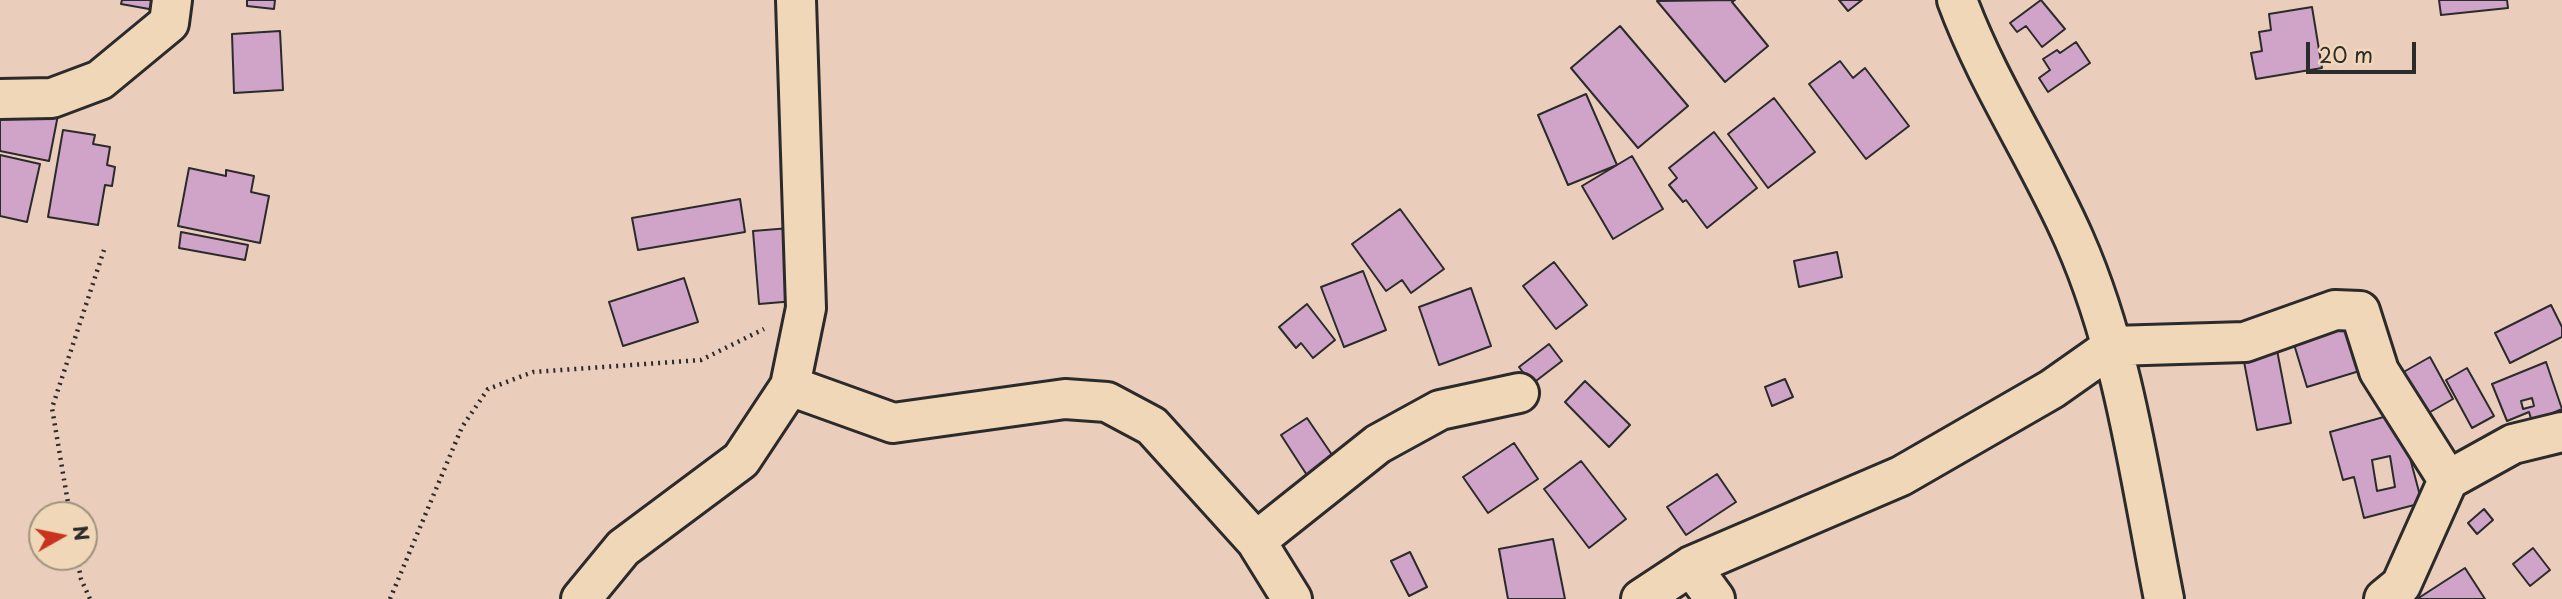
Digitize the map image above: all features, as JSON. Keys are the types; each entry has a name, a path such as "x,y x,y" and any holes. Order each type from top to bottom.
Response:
{"street":[{"path":"0,99 52,98 100,80 169,23 172,0"},
{"path":"581,599 623,548 741,460 790,386 806,308 796,0"},
{"path":"1958,0 1976,50 2074,239 2113,346 2164,599"},
{"path":"1641,599 1691,566 1901,476 2052,388 2113,346 2245,342 2334,310 2360,311 2379,371 2448,480"},
{"path":"790,386 893,423 1065,399 1107,402 1152,426 1256,541 1292,599"},
{"path":"1256,541 1378,444 1440,410 1519,393"},
{"path":"2384,599 2402,585 2448,480 2513,444 2562,432"},
{"path":"1691,566 1715,599"}],"path":[{"path":"68,501 52,408 104,250"},
{"path":"390,599 462,427 488,389 533,373 701,360 806,308"},
{"path":"80,571 90,599"}],"building":[{"path":"122,0 168,0 166,12 121,4"},
{"path":"247,0 275,0 274,9 247,6"},
{"path":"1735,0 1732,2 1768,46 1725,82 1657,1"},
{"path":"1839,0 1862,0 1848,11"},
{"path":"2041,0 2065,29 2042,47 2026,26 2017,32 2010,23"},
{"path":"2439,0 2507,0 2508,8 2441,15"},
{"path":"2312,7 2322,68 2256,79 2251,53 2262,51 2259,32 2271,30 2269,14"},
{"path":"1620,26 1688,106 1638,148 1571,68"},
{"path":"280,31 283,90 234,93 232,34"},
{"path":"2076,42 2090,63 2048,92 2039,78 2050,70 2043,59 2057,50 2060,53"},
{"path":"1840,61 1853,78 1865,68 1909,126 1866,159 1809,84"},
{"path":"1586,94 1617,165 1568,185 1538,115"},
{"path":"1774,98 1815,152 1768,188 1728,134"},
{"path":"0,103 58,115 49,161 0,151"},
{"path":"63,130 95,135 93,144 110,147 107,165 115,167 112,186 105,185 98,225 48,217"},
{"path":"1714,132 1757,188 1707,228 1686,200 1683,202 1669,185 1677,178 1669,168"},
{"path":"0,155 40,164 27,222 0,216"},
{"path":"1632,156 1663,209 1613,239 1582,186"},
{"path":"189,168 226,176 226,170 254,176 251,192 269,196 260,243 178,226"},
{"path":"740,199 745,232 638,250 632,218"},
{"path":"1400,209 1444,269 1411,293 1402,280 1386,291 1352,244"},
{"path":"790,228 795,301 759,304 753,231"},
{"path":"181,232 248,245 245,260 179,248"},
{"path":"1837,252 1842,277 1799,287 1794,261"},
{"path":"1554,262 1587,305 1556,329 1523,286"},
{"path":"1363,271 1386,330 1344,347 1321,287"},
{"path":"684,278 698,322 623,346 609,302"},
{"path":"1471,288 1491,346 1439,365 1419,307"},
{"path":"1307,304 1335,340 1313,358 1301,343 1296,348 1279,327"},
{"path":"2551,305 2562,327 2562,337 2510,363 2495,333"},
{"path":"2353,323 2366,369 2307,387 2293,341"},
{"path":"1549,344 1562,361 1532,384 1519,367"},
{"path":"2276,345 2291,423 2257,430 2242,351"},
{"path":"2430,357 2453,399 2416,420 2393,378"},
{"path":"2546,362 2562,409 2532,422 2529,412 2507,421 2492,384","holes":["2532,398 2534,406 2523,409 2521,401"]},
{"path":"2467,368 2494,416 2472,428 2446,380"},
{"path":"1785,379 1793,397 1772,406 1765,387"},
{"path":"1585,381 1630,425 1609,447 1565,402"},
{"path":"2398,413 2422,503 2364,518 2354,477 2343,480 2330,432","holes":["2390,456 2395,487 2377,491 2372,460"]},
{"path":"1307,418 1341,468 1314,486 1281,435"},
{"path":"1514,443 1538,479 1488,513 1463,477"},
{"path":"1581,461 1626,519 1589,548 1544,489"},
{"path":"1717,474 1736,502 1686,535 1667,507"},
{"path":"2484,509 2493,520 2477,534 2468,523"},
{"path":"1553,539 1565,599 1508,599 1499,549"},
{"path":"2533,548 2550,570 2530,586 2513,564"},
{"path":"1410,552 1427,587 1409,596 1391,561"},
{"path":"2465,568 2485,599 2417,599"}]}
